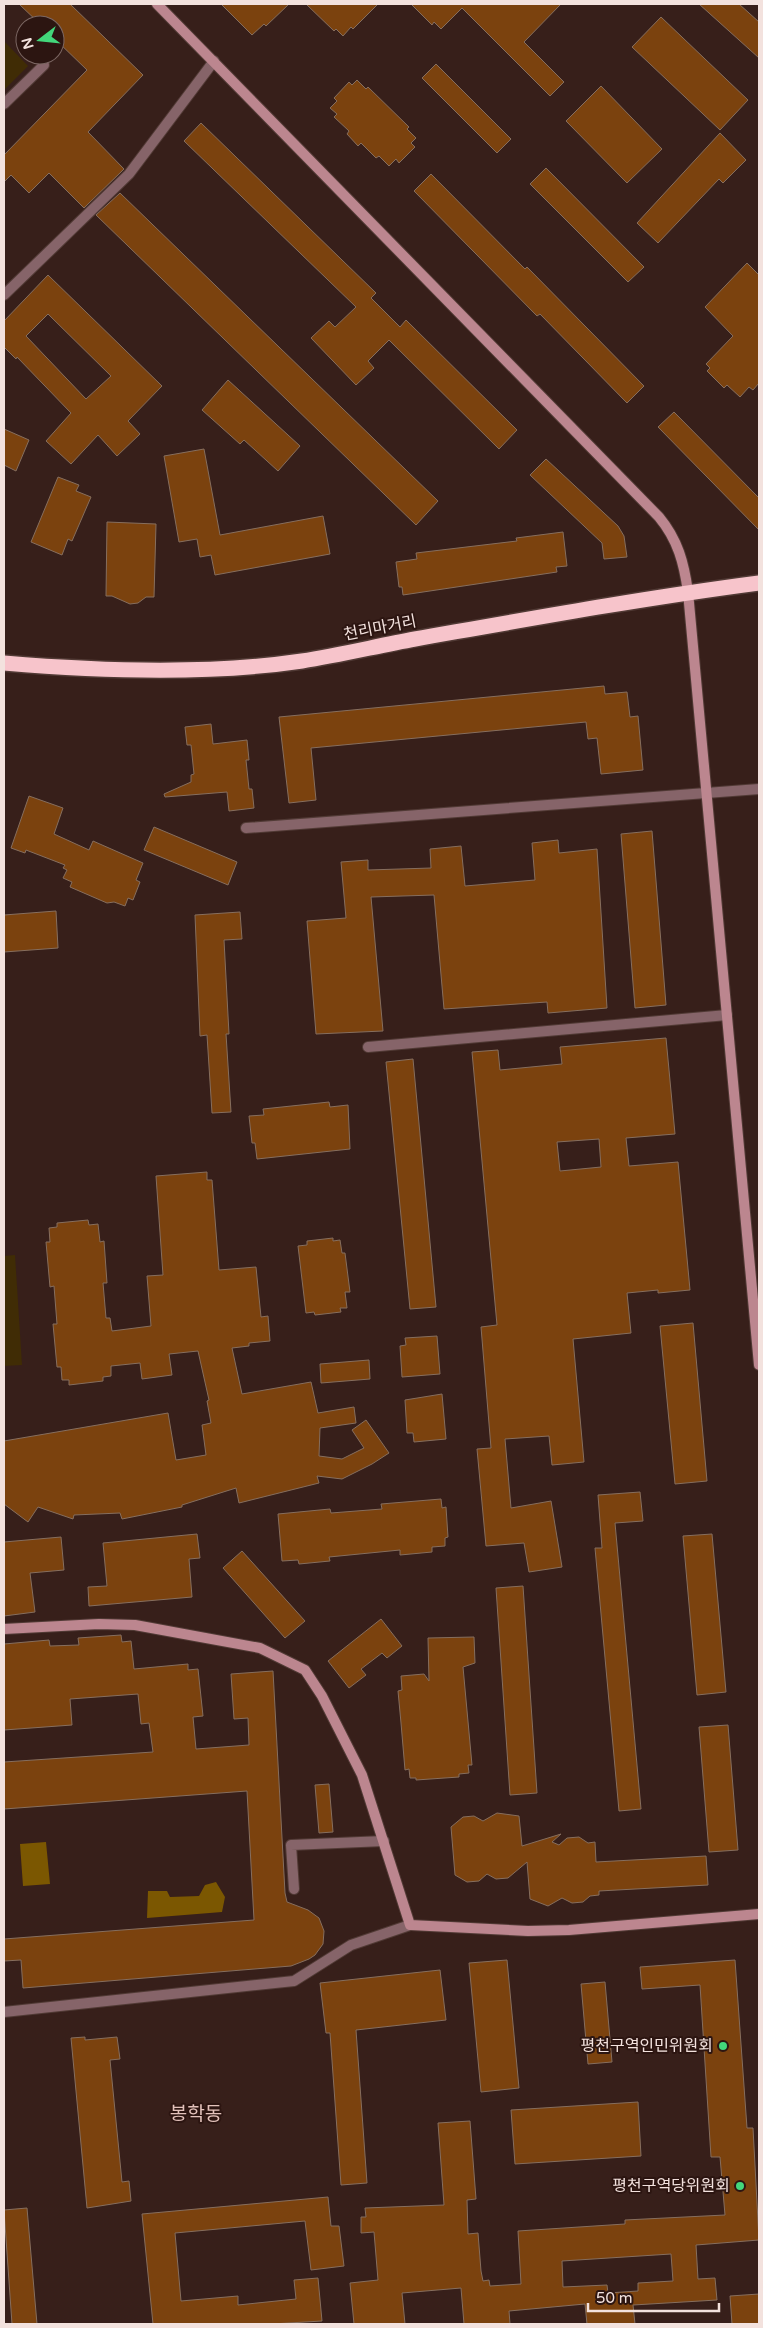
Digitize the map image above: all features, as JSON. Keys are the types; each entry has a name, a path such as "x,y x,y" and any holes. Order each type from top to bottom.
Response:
{"highway":[{"name":"천리마거리","path":"4,663 60,668 143,670 228,667 301,661 688,592 759,583"}],"street":[{"path":"158,4 659,517 674,538 682,554 688,592 759,1365"},
{"path":"4,295 129,174 214,61"},
{"path":"4,104 43,65"},
{"path":"246,828 759,789"},
{"path":"368,1047 727,1016"},
{"path":"4,1630 99,1624 135,1625 260,1648 304,1670 322,1696 362,1775 410,1925"},
{"path":"294,1889 292,1845 384,1841"},
{"path":"4,2012 294,1981 351,1945 410,1925 528,1931 569,1930 759,1914"}],"shaded area":[{"path":"4,41 15,52 15,65 28,66 4,90"},
{"path":"15,1255 22,1365 4,1366 4,1256"},
{"path":"46,1842 50,1884 23,1886 20,1844"},
{"path":"216,1882 225,1897 222,1912 147,1918 148,1891 167,1891 170,1897 199,1896 205,1885"}],"building":[{"path":"19,4 70,4 143,75 88,132 124,169 84,208 49,173 29,193 11,175 4,182 4,155 87,70 65,49 65,15 31,15"},
{"path":"221,4 289,4 266,26 264,24 252,35"},
{"path":"306,4 378,4 353,29 351,27 343,36 336,29 334,31"},
{"path":"411,4 561,4 524,42 564,82 550,96 462,8 441,29 434,22 432,25"},
{"path":"699,4 739,4 759,22 759,58"},
{"path":"661,17 748,100 720,130 632,47"},
{"path":"436,64 511,139 497,153 422,78"},
{"path":"357,80 366,89 368,87 409,127 407,129 416,138 411,143 415,147 399,163 396,159 389,166 379,156 376,158 361,143 358,146 347,134 349,131 334,117 337,114 330,108 337,101 334,98 349,82 352,85"},
{"path":"601,86 662,149 627,183 566,121"},
{"path":"201,123 376,293 371,298 400,327 406,320 517,430 499,449 389,340 368,361 374,368 356,385 311,338 329,321 335,327 356,307 184,141"},
{"path":"720,133 746,160 723,183 719,179 658,243 637,223"},
{"path":"546,168 644,267 628,282 530,184"},
{"path":"431,174 525,269 527,267 644,386 627,403 540,314 537,316 414,191"},
{"path":"120,193 438,501 416,525 96,215"},
{"path":"747,263 759,275 759,383 753,390 749,387 740,397 727,385 724,388 707,371 710,368 706,364 733,336 705,307"},
{"path":"48,275 162,386 128,421 140,434 117,456 98,435 71,464 46,441 71,413 17,357 16,359 4,347 4,321","holes":["48,314 111,376 86,399 26,336"]},
{"path":"228,380 300,446 278,471 244,440 240,444 202,410"},
{"path":"674,412 759,498 759,530 658,427"},
{"path":"4,429 29,440 16,471 4,465"},
{"path":"204,449 220,535 323,516 330,554 215,575 211,555 200,557 197,539 179,542 164,456"},
{"path":"546,459 618,526 624,536 627,557 604,559 602,543 530,475"},
{"path":"58,477 79,485 76,491 91,497 72,541 68,539 62,555 31,542"},
{"path":"107,522 156,524 154,597 146,597 138,603 130,604 112,596 106,596"},
{"path":"563,532 567,566 556,567 557,572 403,595 402,587 399,587 396,562 417,559 416,553 517,541 516,538"},
{"path":"604,686 605,694 627,692 630,717 638,716 643,770 601,774 597,738 588,739 586,722 311,748 316,800 289,803 279,717"},
{"path":"211,724 213,744 247,740 249,760 246,760 249,789 252,789 254,808 229,811 227,792 165,797 164,794 191,782 191,775 194,774 191,745 187,745 185,727"},
{"path":"29,796 63,808 54,834 89,850 93,841 143,863 136,880 140,882 133,900 128,898 125,906 114,902 107,903 70,887 72,882 63,878 67,870 63,868 65,865 26,850 25,853 11,848"},
{"path":"154,827 237,862 228,885 144,850"},
{"path":"652,831 666,1005 635,1008 621,834"},
{"path":"558,840 559,853 597,849 607,1008 548,1013 547,1002 444,1009 434,895 371,897 383,1031 316,1034 307,921 346,918 341,862 368,860 368,870 431,868 430,849 461,846 465,886 535,880 532,843"},
{"path":"56,911 58,948 4,952 4,915"},
{"path":"240,912 242,939 224,940 229,1034 226,1034 231,1112 212,1113 207,1035 200,1036 195,915"},
{"path":"666,1038 675,1134 626,1138 629,1166 678,1162 690,1290 658,1293 658,1290 627,1293 631,1333 573,1339 584,1462 552,1465 549,1436 505,1439 511,1508 551,1501 562,1567 529,1572 524,1543 486,1546 477,1449 491,1448 481,1327 497,1325 472,1052 498,1050 500,1070 562,1064 560,1047","holes":["599,1139 601,1167 560,1171 557,1142"]},
{"path":"413,1059 436,1307 410,1309 386,1062"},
{"path":"329,1102 330,1107 348,1105 350,1149 257,1159 255,1143 252,1143 249,1116 264,1115 263,1109"},
{"path":"207,1172 207,1180 212,1180 219,1270 256,1267 261,1317 268,1316 270,1341 249,1343 249,1346 232,1348 242,1394 311,1382 318,1413 354,1407 356,1423 320,1428 319,1456 342,1459 364,1448 352,1430 366,1420 389,1453 342,1479 317,1476 319,1483 239,1503 236,1488 182,1505 182,1507 122,1519 120,1513 74,1515 73,1519 38,1507 28,1522 4,1504 4,1441 168,1413 176,1460 206,1455 202,1425 211,1423 207,1401 209,1400 198,1351 169,1354 172,1375 142,1379 140,1363 111,1366 111,1376 103,1377 103,1381 69,1385 69,1380 62,1380 61,1367 57,1367 53,1324 57,1324 54,1286 50,1287 46,1242 50,1242 49,1228 57,1227 57,1223 88,1220 89,1225 98,1224 100,1242 104,1241 107,1283 103,1283 106,1318 110,1318 112,1331 151,1326 147,1276 163,1275 156,1176"},
{"path":"333,1238 333,1241 340,1240 342,1253 345,1253 350,1292 345,1292 347,1308 340,1308 341,1312 315,1315 314,1312 306,1313 298,1246 307,1245 307,1241"},
{"path":"693,1323 707,1481 675,1484 660,1326"},
{"path":"437,1336 440,1374 402,1377 400,1346 406,1345 405,1338"},
{"path":"369,1360 370,1379 321,1383 320,1364"},
{"path":"442,1394 446,1439 414,1442 413,1433 407,1433 405,1400"},
{"path":"640,1492 643,1521 615,1523 641,1809 619,1811 595,1548 602,1548 598,1495"},
{"path":"441,1499 442,1508 446,1507 448,1537 445,1538 445,1546 432,1547 432,1552 400,1555 400,1550 329,1557 330,1561 299,1564 298,1560 282,1561 278,1514 330,1509 331,1513 382,1509 381,1504"},
{"path":"197,1534 200,1558 189,1559 192,1597 89,1606 88,1587 107,1586 103,1543"},
{"path":"712,1534 726,1692 697,1695 683,1536"},
{"path":"61,1537 64,1570 30,1573 35,1612 4,1616 4,1542"},
{"path":"242,1551 305,1621 285,1638 223,1568"},
{"path":"523,1586 537,1793 510,1795 496,1588"},
{"path":"381,1619 402,1646 387,1658 382,1653 361,1669 366,1675 349,1688 328,1661"},
{"path":"121,1635 122,1642 131,1641 134,1669 188,1664 188,1670 198,1669 203,1716 193,1717 196,1749 249,1745 248,1718 234,1719 231,1674 273,1671 285,1893 287,1902 308,1910 319,1918 324,1931 323,1944 315,1955 309,1959 291,1966 23,1988 21,1960 4,1961 4,1939 254,1920 247,1791 4,1809 4,1762 153,1752 149,1723 141,1724 138,1694 70,1699 72,1725 4,1730 4,1644 49,1640 50,1646 79,1645 78,1638"},
{"path":"474,1637 475,1663 463,1667 472,1765 468,1765 469,1773 459,1774 459,1777 416,1780 416,1778 410,1778 409,1769 405,1770 398,1691 402,1690 401,1676 424,1674 429,1681 428,1638"},
{"path":"728,1725 738,1850 709,1852 699,1727"},
{"path":"329,1784 333,1832 319,1833 315,1785"},
{"path":"497,1813 519,1816 522,1846 561,1834 552,1842 559,1845 567,1838 579,1837 588,1843 595,1842 596,1862 706,1856 708,1885 599,1891 599,1895 590,1896 583,1902 572,1903 562,1898 548,1906 530,1899 527,1862 508,1878 496,1879 487,1874 479,1881 467,1882 455,1875 451,1827 463,1817 474,1816 483,1821"},
{"path":"507,1960 519,2088 481,2092 469,1963"},
{"path":"735,1960 747,2128 753,2128 759,2240 696,2245 698,2279 715,2278 717,2300 633,2305 635,2324 587,2324 585,2304 509,2311 510,2324 464,2324 461,2288 402,2293 405,2324 354,2324 350,2283 378,2280 374,2232 361,2233 361,2217 366,2217 365,2208 444,2205 438,2123 470,2121 476,2199 467,2200 468,2234 478,2233 483,2281 489,2280 490,2286 521,2284 518,2231 625,2224 625,2220 725,2215 720,2157 711,2157 700,1985 642,1989 640,1967","holes":["671,2254 673,2281 638,2283 638,2291 608,2293 607,2285 563,2287 562,2261"]},
{"path":"440,1970 446,2020 356,2030 367,2183 341,2185 330,2033 326,2033 320,1983"},
{"path":"605,1982 612,2062 588,2064 581,1984"},
{"path":"85,2037 85,2040 117,2037 120,2059 110,2060 122,2182 129,2181 131,2201 87,2208 71,2038"},
{"path":"638,2102 641,2156 515,2164 511,2110"},
{"path":"328,2197 331,2226 339,2226 344,2266 311,2270 305,2221 175,2233 181,2301 238,2296 238,2305 296,2299 294,2280 318,2278 322,2321 272,2324 153,2324 142,2214"},
{"path":"27,2208 37,2324 12,2324 4,2210"},
{"path":"759,2294 759,2324 732,2324 730,2296"}],"place":[{"name":"평천구역인민위원회","path":"723,2046"},
{"name":"평천구역당위원회","path":"740,2186"}],"district":[{"name":"봉학동","path":"196,2114"}]}
